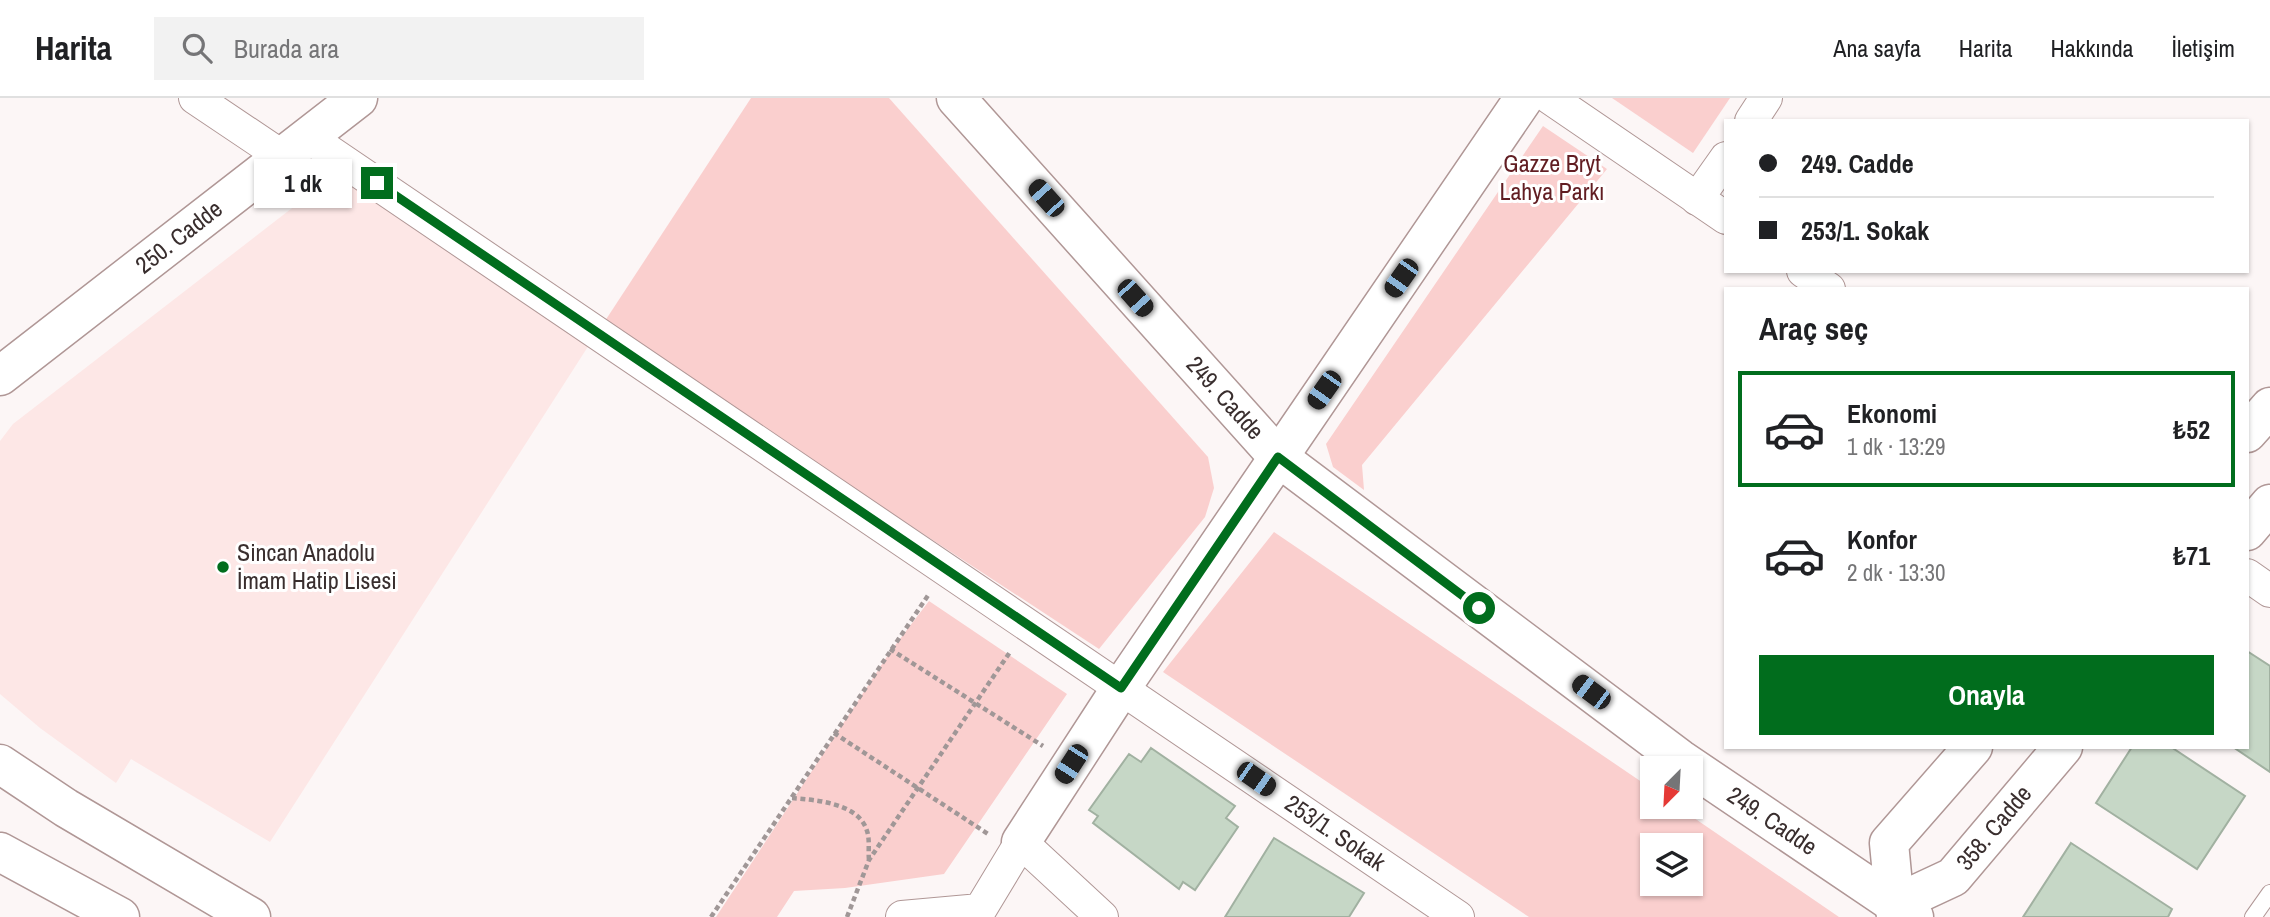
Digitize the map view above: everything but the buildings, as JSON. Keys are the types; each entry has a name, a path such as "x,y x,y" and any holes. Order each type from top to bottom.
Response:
{"street":[{"name":"253/1. Sokak","path":"195,98 295,147 1028,625 1458,917"},
{"name":"250. Cadde","path":"0,376 358,98"},
{"name":"249. Cadde","path":"956,98 1278,457 1680,759 1902,913"},
{"path":"902,917 980,910 1018,846 1121,688 1524,98"},
{"path":"1550,98 1724,217"},
{"path":"1752,119 1766,98"},
{"path":"1697,199 1724,161"},
{"path":"1806,273 1826,287"},
{"path":"2249,431 2270,407"},
{"path":"2249,529 2270,504"},
{"path":"2249,576 2270,591"},
{"path":"1902,913 1889,843 1971,749"},
{"name":"358. Cadde","path":"1902,913 1953,877 2061,749"},
{"path":"0,764 66,808 251,917"},
{"path":"1018,846 1102,917"},
{"path":"0,852 120,917"}],"lane":[{"path":"2253,917 2270,893"}],"path":[{"path":"711,917 890,649 947,572"},
{"path":"847,917 869,860 1028,625"},
{"path":"890,649 1071,764"},
{"path":"834,733 918,788 1018,846"},
{"path":"792,798 847,809 861,819 867,831 869,860"}],"shaded area":[{"name":"Sincan Anadolu İmam Hatip Lisesi","path":"340,171 589,345 270,842 131,759 116,783 40,728 0,694 0,441 13,424"}],"green space":[{"path":"751,98 889,98 1208,457 1214,488 1205,517 1099,649 603,324"},
{"name":"Gazze Bryt Lahya Parkı","path":"1612,98 1730,98 1693,153"},
{"name":"Gazze Bryt Lahya Parkı","path":"1543,126 1607,169 1362,465 1364,490 1333,467 1326,444"},
{"path":"1274,532 1640,781 1640,819 1696,819 1839,917 1529,917 1163,672"},
{"path":"929,601 1067,694 944,874 845,888 794,891 777,917 716,917 890,652"}],"place":[{"name":"Sincan Anadolu İmam Hatip Lisesi","path":"223,567"}],"route":[{"path":"377,183 1121,688 1278,457 1479,608"}]}
